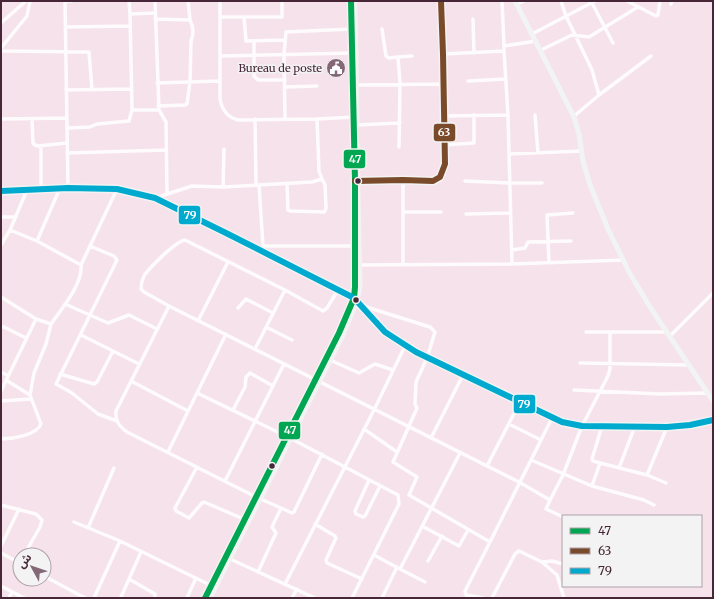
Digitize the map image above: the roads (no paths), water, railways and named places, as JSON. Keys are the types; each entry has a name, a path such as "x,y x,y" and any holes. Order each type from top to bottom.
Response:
{"main road":[{"path":"317,381 343,335 356,300 355,246 357,125 355,117 356,85 351,1"},
{"path":"210,598 213,587 317,381 359,294 354,53 355,1"},
{"path":"516,3 541,50 573,117 579,134 590,185 608,229 638,289 713,400"},
{"path":"1,191 60,188 117,189 155,198 263,248 356,300 385,332 405,346 427,358 562,422 582,426 667,427 690,425 713,420"},
{"path":"205,598 230,559 247,520"}],"street":[{"path":"1,23 26,1"},
{"path":"1,49 27,16 30,1"},
{"path":"68,188 68,128 64,1 72,1"},
{"path":"68,128 90,127 98,123 128,122 130,119 132,110 129,1"},
{"path":"155,1 154,13 158,108 166,122 167,193"},
{"path":"132,110 186,105 190,82 191,41 193,37 188,1"},
{"path":"220,1 220,99 221,106 225,112 234,119 317,119 355,117"},
{"path":"220,16 282,16 282,1"},
{"path":"356,181 433,181 440,177 444,164 441,1"},
{"path":"502,1 508,115 512,264"},
{"path":"516,3 524,1"},
{"path":"561,1 574,34 592,70 599,95"},
{"path":"627,1 657,16 660,1"},
{"path":"532,34 594,2 613,43"},
{"path":"541,50 574,34 589,37 638,7"},
{"path":"130,14 154,13"},
{"path":"244,17 245,40 284,40"},
{"path":"155,19 190,20"},
{"path":"472,19 474,53"},
{"path":"65,27 130,26"},
{"path":"285,118 284,40 287,31 352,29"},
{"path":"382,30 386,56 389,58 412,56"},
{"path":"254,41 254,76 256,79 285,80"},
{"path":"504,46 536,42"},
{"path":"1,49 90,52 92,90"},
{"path":"443,54 504,51"},
{"path":"220,56 354,53"},
{"path":"573,117 599,95 651,56"},
{"path":"398,57 400,84 400,147"},
{"path":"468,81 506,79"},
{"path":"157,83 220,82"},
{"path":"356,85 443,84"},
{"path":"285,87 317,86"},
{"path":"66,90 131,89"},
{"path":"535,114 538,153"},
{"path":"444,145 475,143 474,115"},
{"path":"444,116 508,115"},
{"path":"1,119 67,118"},
{"path":"32,119 33,143 35,145 41,146 67,143"},
{"path":"255,119 257,185 263,248 355,246"},
{"path":"287,184 288,210 325,211 325,185 319,171 317,119"},
{"path":"357,125 400,123"},
{"path":"41,146 41,189"},
{"path":"223,187 224,149"},
{"path":"67,153 166,150"},
{"path":"509,154 582,151"},
{"path":"155,198 192,186 223,187 287,184 312,182 322,179"},
{"path":"403,180 403,264"},
{"path":"465,181 542,183"},
{"path":"37,241 60,188"},
{"path":"30,397 34,373 46,344 52,324 78,283 82,270 81,264 117,189"},
{"path":"1,245 10,230 27,190"},
{"path":"403,212 440,212"},
{"path":"549,263 548,214 573,213"},
{"path":"466,214 510,214"},
{"path":"1,217 16,217"},
{"path":"10,230 37,241 81,264"},
{"path":"338,290 324,311 185,240 179,242 146,273 140,286 144,292 169,306 519,482 550,500"},
{"path":"512,250 525,248 528,242 571,241"},
{"path":"90,246 114,256 117,260 81,335 56,382 58,386 72,393 98,414 117,421"},
{"path":"359,265 512,264 624,260"},
{"path":"198,321 228,262"},
{"path":"255,349 285,290"},
{"path":"586,332 668,334 713,293"},
{"path":"1,297 36,319 52,324"},
{"path":"238,308 246,299 273,313"},
{"path":"65,304 109,323 130,315 157,329"},
{"path":"169,306 116,411 115,416 118,424 127,432 258,498 292,513 294,512 322,454"},
{"path":"362,306 432,328 434,332 427,358 416,382 415,404 417,408 393,462 417,477 409,494 490,542"},
{"path":"1,391 36,319"},
{"path":"266,326 292,340"},
{"path":"1,327 4,327 26,338"},
{"path":"562,516 546,509 563,475 582,426 609,373 610,332"},
{"path":"168,452 226,334"},
{"path":"81,335 139,364"},
{"path":"285,584 405,346"},
{"path":"60,374 94,384 97,382 113,351"},
{"path":"330,360 359,373 375,364 393,370"},
{"path":"580,363 689,365"},
{"path":"225,481 284,364"},
{"path":"1,372 30,397 41,424 39,428 24,436 1,439"},
{"path":"233,410 245,387 246,377 250,373 273,386"},
{"path":"431,438 463,375"},
{"path":"130,381 188,411"},
{"path":"574,390 660,394 708,393"},
{"path":"197,393 322,454 398,495 399,504 352,598"},
{"path":"1,401 30,397"},
{"path":"487,466 520,402"},
{"path":"482,598 466,595 465,591 552,418"},
{"path":"509,424 541,440"},
{"path":"602,426 592,459 593,460 647,475 666,483"},
{"path":"619,468 635,426"},
{"path":"647,475 667,427"},
{"path":"364,429 397,452"},
{"path":"382,598 432,508 460,452"},
{"path":"531,460 563,475 592,486 644,500 654,505"},
{"path":"592,486 600,463"},
{"path":"197,467 175,508 176,511 189,518 202,502 204,502 247,520"},
{"path":"88,528 114,468"},
{"path":"369,480 355,511 356,514 363,517 365,516 380,486"},
{"path":"1,505 36,514 42,520 40,527 29,547"},
{"path":"258,572 276,533 272,527 281,508"},
{"path":"1,546 19,509"},
{"path":"74,522 120,541 213,587"},
{"path":"315,524 336,538 326,560 327,562 362,578"},
{"path":"422,526 459,546 468,530"},
{"path":"428,561 442,536"},
{"path":"94,598 120,541"},
{"path":"492,598 517,551 542,562 558,578 564,598"},
{"path":"121,597 141,552"},
{"path":"1,553 12,559"},
{"path":"374,555 425,582"},
{"path":"230,559 315,598"},
{"path":"542,562 552,561 562,564"},
{"path":"187,598 196,578"},
{"path":"129,579 155,594 155,598"},
{"path":"52,581 83,598"},
{"path":"1,586 24,598"},
{"path":"292,598 297,590"},
{"path":"9,598 12,592"}],"place":[{"name":"Bureau de poste","path":"336,68"}]}
